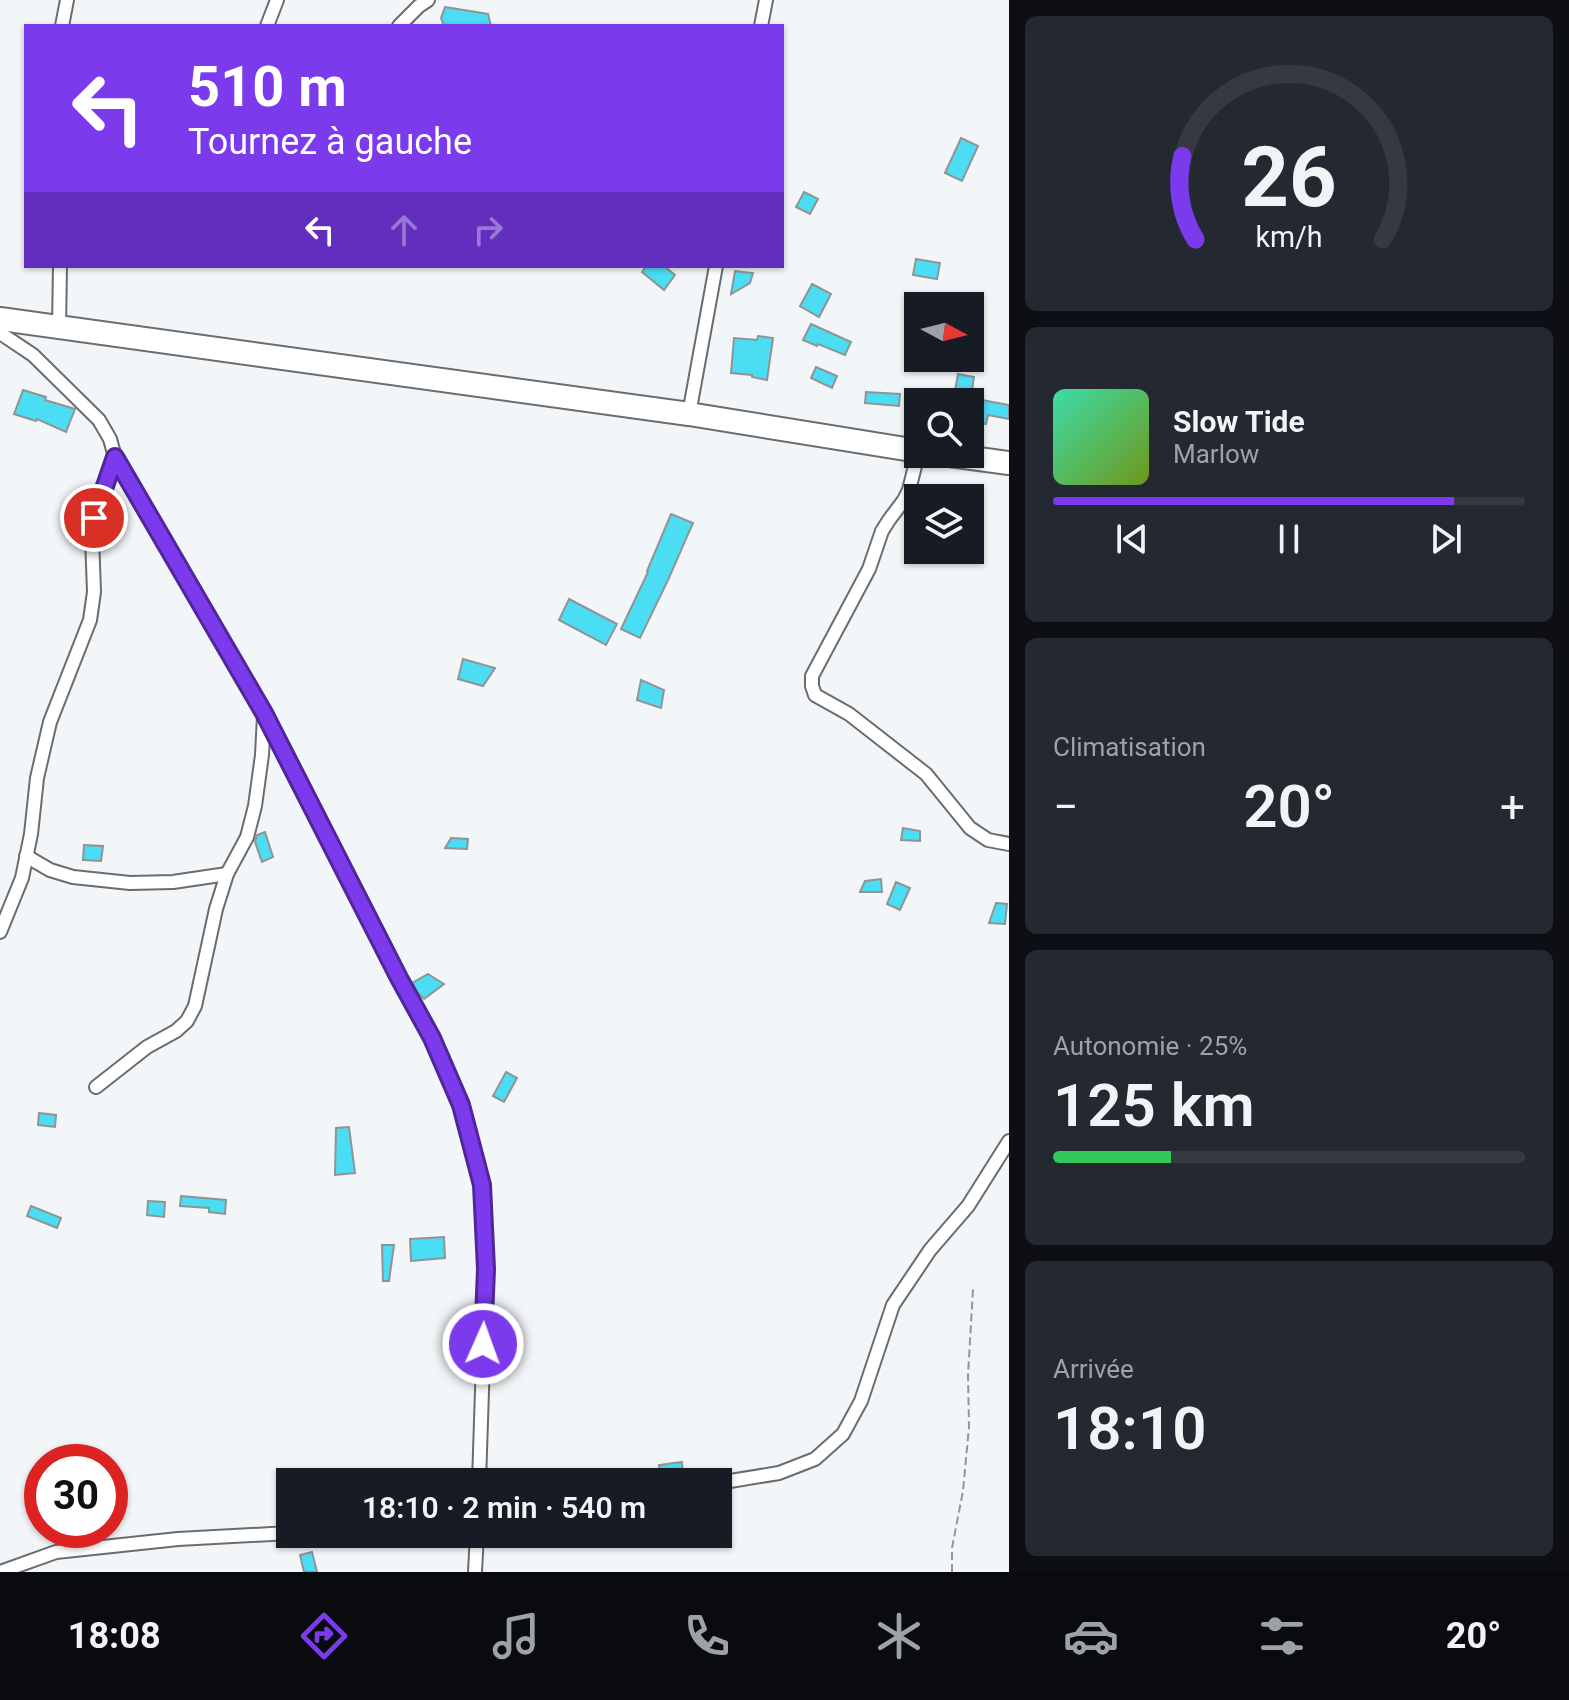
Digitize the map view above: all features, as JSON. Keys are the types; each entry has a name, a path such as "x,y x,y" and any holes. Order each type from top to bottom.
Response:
{"highway":[{"path":"0,319 689,414 904,450"},
{"path":"984,460 1009,463"}],"street":[{"path":"62,24 67,0"},
{"path":"268,24 277,0"},
{"path":"401,24 428,0"},
{"path":"761,24 766,0"},
{"path":"59,328 60,268"},
{"path":"689,414 716,268"},
{"path":"0,333 33,355 99,420 110,439 115,457 264,713 432,1038 461,1105 482,1185 486,1269 479,1468"},
{"path":"0,932 22,878 37,778 50,722 90,620 94,592 94,518 115,457"},
{"path":"914,468 909,490 882,531 869,569 812,676 812,686 815,695 849,714 926,774 970,828 988,840 1009,844"},
{"path":"96,1087 147,1047 176,1031 187,1021 195,1006 216,909 227,874 247,837 255,806 264,713"},
{"path":"26,856 50,870 73,877 130,883 173,882 227,874"},
{"path":"732,1481 779,1473 815,1459 843,1434 861,1401 893,1305 930,1250 968,1206 1009,1141"},
{"path":"0,1572 56,1552 178,1539 276,1534"},
{"path":"475,1572 476,1548"}],"path":[{"path":"952,1572 952,1548 963,1491 969,1427 968,1375 973,1289"}],"building":[{"path":"445,7 488,14 490,24 443,24 441,18"},
{"path":"961,138 978,146 962,181 945,173"},
{"path":"804,192 818,199 810,214 796,207"},
{"path":"916,259 940,263 937,279 913,275"},
{"path":"645,268 666,268 675,275 664,290 642,272"},
{"path":"735,271 753,273 750,283 731,294"},
{"path":"812,284 831,294 819,317 800,306"},
{"path":"811,324 851,342 845,355 803,340"},
{"path":"758,336 773,338 767,380 731,373 734,338 757,340"},
{"path":"816,367 837,376 832,388 811,378"},
{"path":"958,374 974,377 972,388 956,388"},
{"path":"23,390 75,409 66,432 37,419 14,414"},
{"path":"866,392 900,394 899,406 865,403"},
{"path":"984,400 1009,405 1009,419 988,415 986,424"},
{"path":"671,514 693,523 640,638 621,629"},
{"path":"569,599 617,624 606,645 559,620"},
{"path":"463,659 495,668 483,686 458,679"},
{"path":"641,680 664,690 661,708 637,700"},
{"path":"903,828 920,831 920,841 901,840"},
{"path":"265,832 273,857 262,862 255,842 257,835"},
{"path":"451,838 468,839 467,849 445,848"},
{"path":"84,845 103,846 101,861 83,860"},
{"path":"881,879 882,892 860,892 865,881"},
{"path":"896,882 910,888 900,910 887,904"},
{"path":"996,903 1007,904 1005,924 989,923"},
{"path":"428,974 444,984 424,999 412,983"},
{"path":"506,1072 517,1078 504,1102 493,1096"},
{"path":"39,1113 56,1115 55,1127 38,1125"},
{"path":"349,1127 355,1173 335,1175 336,1128"},
{"path":"181,1196 226,1200 225,1214 209,1212 209,1208 180,1206"},
{"path":"148,1201 165,1202 164,1217 147,1215"},
{"path":"31,1206 61,1218 57,1228 27,1216"},
{"path":"444,1237 445,1258 411,1261 410,1239"},
{"path":"382,1245 394,1245 389,1281 383,1281"},
{"path":"682,1462 682,1468 659,1468 659,1465"},
{"path":"312,1552 317,1572 304,1572 300,1555"}],"route":[{"path":"94,518 115,457 264,713 432,1038 461,1105 482,1185 486,1269 483,1344"}]}
